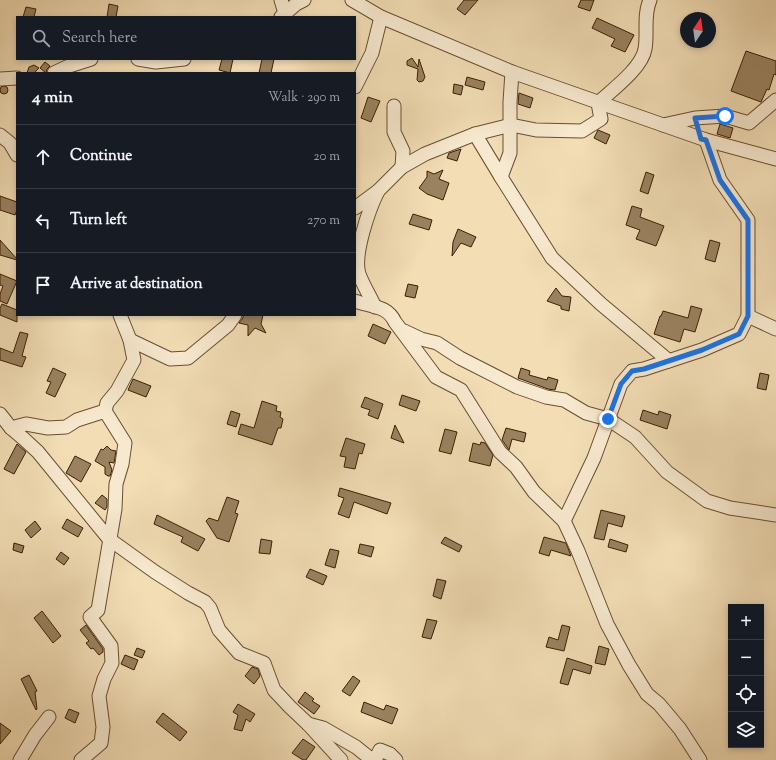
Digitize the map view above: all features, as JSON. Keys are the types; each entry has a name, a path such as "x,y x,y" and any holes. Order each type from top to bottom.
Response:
{"street":[{"path":"281,0 283,15 304,0"},
{"path":"352,0 381,18 512,72 703,139 776,159"},
{"path":"598,103 633,72 645,51 647,8 650,0"},
{"path":"356,85 372,53 381,18"},
{"path":"56,72 88,60"},
{"path":"144,60 156,62 175,60"},
{"path":"501,177 510,153 510,102 512,72"},
{"path":"0,79 16,78"},
{"path":"663,125 695,118 725,116 749,123 776,100"},
{"path":"356,207 378,191 402,167 425,154 475,134 511,125 536,130 582,130 601,119 598,103"},
{"path":"394,106 394,132 403,151 402,167"},
{"path":"564,521 594,458 621,384 632,371 702,350 739,334 748,316 748,220 720,180 695,118"},
{"path":"475,134 552,258 602,304 669,361"},
{"path":"0,135 10,143 16,153"},
{"path":"375,307 359,273 357,255 372,204 378,191"},
{"path":"356,301 385,309 392,315 436,377 461,390 500,452 516,466 534,492 564,521 578,551 607,624 629,665 648,694 660,704 680,729 700,760"},
{"path":"81,760 101,743 103,728 100,696 104,679 112,663 111,646 90,617 98,610 115,509 116,484 122,464 125,443 106,411 107,402 117,391 134,360 130,340 120,316"},
{"path":"130,340 170,359 188,358 228,325 234,316"},
{"path":"748,316 776,329"},
{"path":"402,330 421,339 437,343 460,358 517,387 546,397 564,400 586,413 608,419 635,437 667,472 707,501 730,508 776,515"},
{"path":"11,428 26,424 48,428 66,427 77,420 106,411"},
{"path":"0,414 11,428 38,452 109,539 155,572 205,602 210,608 219,630 239,653 264,663 274,690 308,724 340,760"},
{"path":"20,760 35,735 49,717"},
{"path":"308,724 323,728 356,747 371,759 376,758 380,750 390,754 396,760"}],"building":[{"path":"464,0 478,0 465,15 457,9"},
{"path":"581,0 594,0 590,11 578,7"},
{"path":"109,4 118,6 116,16 107,16"},
{"path":"26,7 36,9 34,16 23,16"},
{"path":"597,18 634,35 625,52 611,46 615,39 592,28"},
{"path":"746,51 776,61 776,75 774,74 769,90 767,89 761,102 731,91"},
{"path":"412,58 418,67 419,59 425,77 423,81 419,82 417,80 418,69 407,65 407,61"},
{"path":"222,60 233,60 230,72 219,70"},
{"path":"262,60 274,60 271,72 259,72"},
{"path":"45,62 50,66 46,72 40,68"},
{"path":"34,65 39,68 35,72 27,72 29,67"},
{"path":"467,77 485,82 483,90 465,85"},
{"path":"454,84 463,86 461,95 453,93"},
{"path":"2,86 6,86 8,90 6,94 2,94 0,92 0,88"},
{"path":"519,93 533,98 530,108 518,104"},
{"path":"368,97 380,101 371,122 361,118"},
{"path":"720,124 733,128 730,138 717,134"},
{"path":"598,130 610,135 606,144 594,138"},
{"path":"461,149 457,161 447,158 449,153"},
{"path":"443,170 439,179 449,183 443,200 427,194 419,188 427,177 427,171 434,174"},
{"path":"646,172 654,175 648,194 640,191"},
{"path":"0,196 16,202 15,215 0,210"},
{"path":"632,206 642,209 640,217 664,226 656,246 636,239 640,230 626,225"},
{"path":"413,214 432,220 429,230 409,224"},
{"path":"458,229 476,237 471,247 461,243 452,256 453,242"},
{"path":"0,240 16,260 0,255"},
{"path":"710,240 720,243 715,262 705,259"},
{"path":"0,274 16,281 7,304 0,301 0,294 3,286 0,285"},
{"path":"408,284 418,286 415,298 405,296"},
{"path":"556,288 562,296 571,297 569,311 561,309 561,306 547,301"},
{"path":"2,304 16,310 17,322 0,315 0,308"},
{"path":"691,306 702,309 695,332 684,329 680,342 654,334 663,311 688,318"},
{"path":"243,316 263,316 261,324 266,333 255,328 248,336 248,325 239,323"},
{"path":"373,324 391,332 385,344 368,336"},
{"path":"20,332 28,334 22,356 26,357 22,367 0,360 0,348 13,353"},
{"path":"53,368 66,374 55,397 46,393 51,382 47,381"},
{"path":"521,368 530,371 529,375 547,380 548,377 558,380 555,390 548,389 518,378"},
{"path":"760,373 769,375 766,390 757,388"},
{"path":"133,379 151,386 146,397 128,390"},
{"path":"402,395 420,401 416,411 399,405"},
{"path":"365,397 383,404 378,419 368,415 370,410 361,407"},
{"path":"262,401 277,406 276,411 281,412 280,417 283,419 281,428 278,428 272,445 238,434 241,424 254,428"},
{"path":"643,410 658,415 659,411 671,415 667,429 640,420"},
{"path":"231,411 240,414 236,427 227,424"},
{"path":"395,425 404,443 391,438"},
{"path":"506,428 526,433 524,442 512,439 509,450 502,440"},
{"path":"445,429 457,432 451,454 439,451"},
{"path":"346,438 365,444 362,454 359,453 355,469 344,467 346,457 340,456"},
{"path":"481,442 485,443 493,455 490,466 469,461 473,443 480,445"},
{"path":"17,444 26,452 14,474 4,469"},
{"path":"107,446 111,450 116,451 114,463 109,462 112,470 110,476 105,474 105,467 95,461 101,449 103,450"},
{"path":"75,456 91,464 81,482 66,473"},
{"path":"340,488 391,503 387,514 354,502 349,518 338,514 344,498 338,496"},
{"path":"102,495 107,499 107,507 105,510 95,503"},
{"path":"227,497 239,501 235,513 238,514 229,542 217,538 206,521 209,518 218,521"},
{"path":"601,510 625,516 622,527 608,523 604,540 594,538"},
{"path":"157,515 205,539 198,551 181,542 183,537 154,524"},
{"path":"67,519 83,528 78,537 62,528"},
{"path":"35,521 41,529 31,538 25,530"},
{"path":"445,537 462,546 459,552 441,543"},
{"path":"544,537 566,543 571,556 551,550 549,556 539,553"},
{"path":"261,539 272,541 270,554 259,553"},
{"path":"610,539 628,545 626,552 608,547"},
{"path":"14,543 24,546 22,553 13,550"},
{"path":"360,544 374,547 371,557 358,553"},
{"path":"330,549 339,551 335,568 325,565"},
{"path":"61,552 69,558 64,565 56,559"},
{"path":"310,569 327,576 323,585 306,577"},
{"path":"437,579 446,581 441,599 433,596"},
{"path":"42,611 61,636 53,643 34,618"},
{"path":"427,619 437,621 431,639 422,637"},
{"path":"86,625 103,649 103,652 99,655 86,643 89,641 80,630"},
{"path":"562,625 570,627 564,651 546,647 549,637 558,640"},
{"path":"599,646 609,649 605,665 595,663"},
{"path":"137,648 145,651 142,658 134,655"},
{"path":"125,655 138,660 134,670 121,664"},
{"path":"567,658 592,666 590,674 573,669 568,685 560,683"},
{"path":"252,667 258,669 260,676 254,684 245,676"},
{"path":"29,675 37,691 35,692 36,710 21,679"},
{"path":"353,676 360,681 350,696 342,691"},
{"path":"305,692 314,699 312,701 320,706 314,714 298,702"},
{"path":"364,702 384,710 386,705 398,709 392,724 361,712"},
{"path":"238,704 255,714 250,722 246,719 242,731 234,729 238,715 233,712"},
{"path":"69,709 79,713 75,723 65,718"},
{"path":"163,713 187,732 180,741 156,722"},
{"path":"0,723 11,731 0,744"},
{"path":"303,739 315,747 306,760 303,760 292,753"}],"route":[{"path":"608,419 621,384 632,371 644,369 702,350 739,334 748,316 748,220 720,180 706,140 701,139 695,118 725,116"}]}
